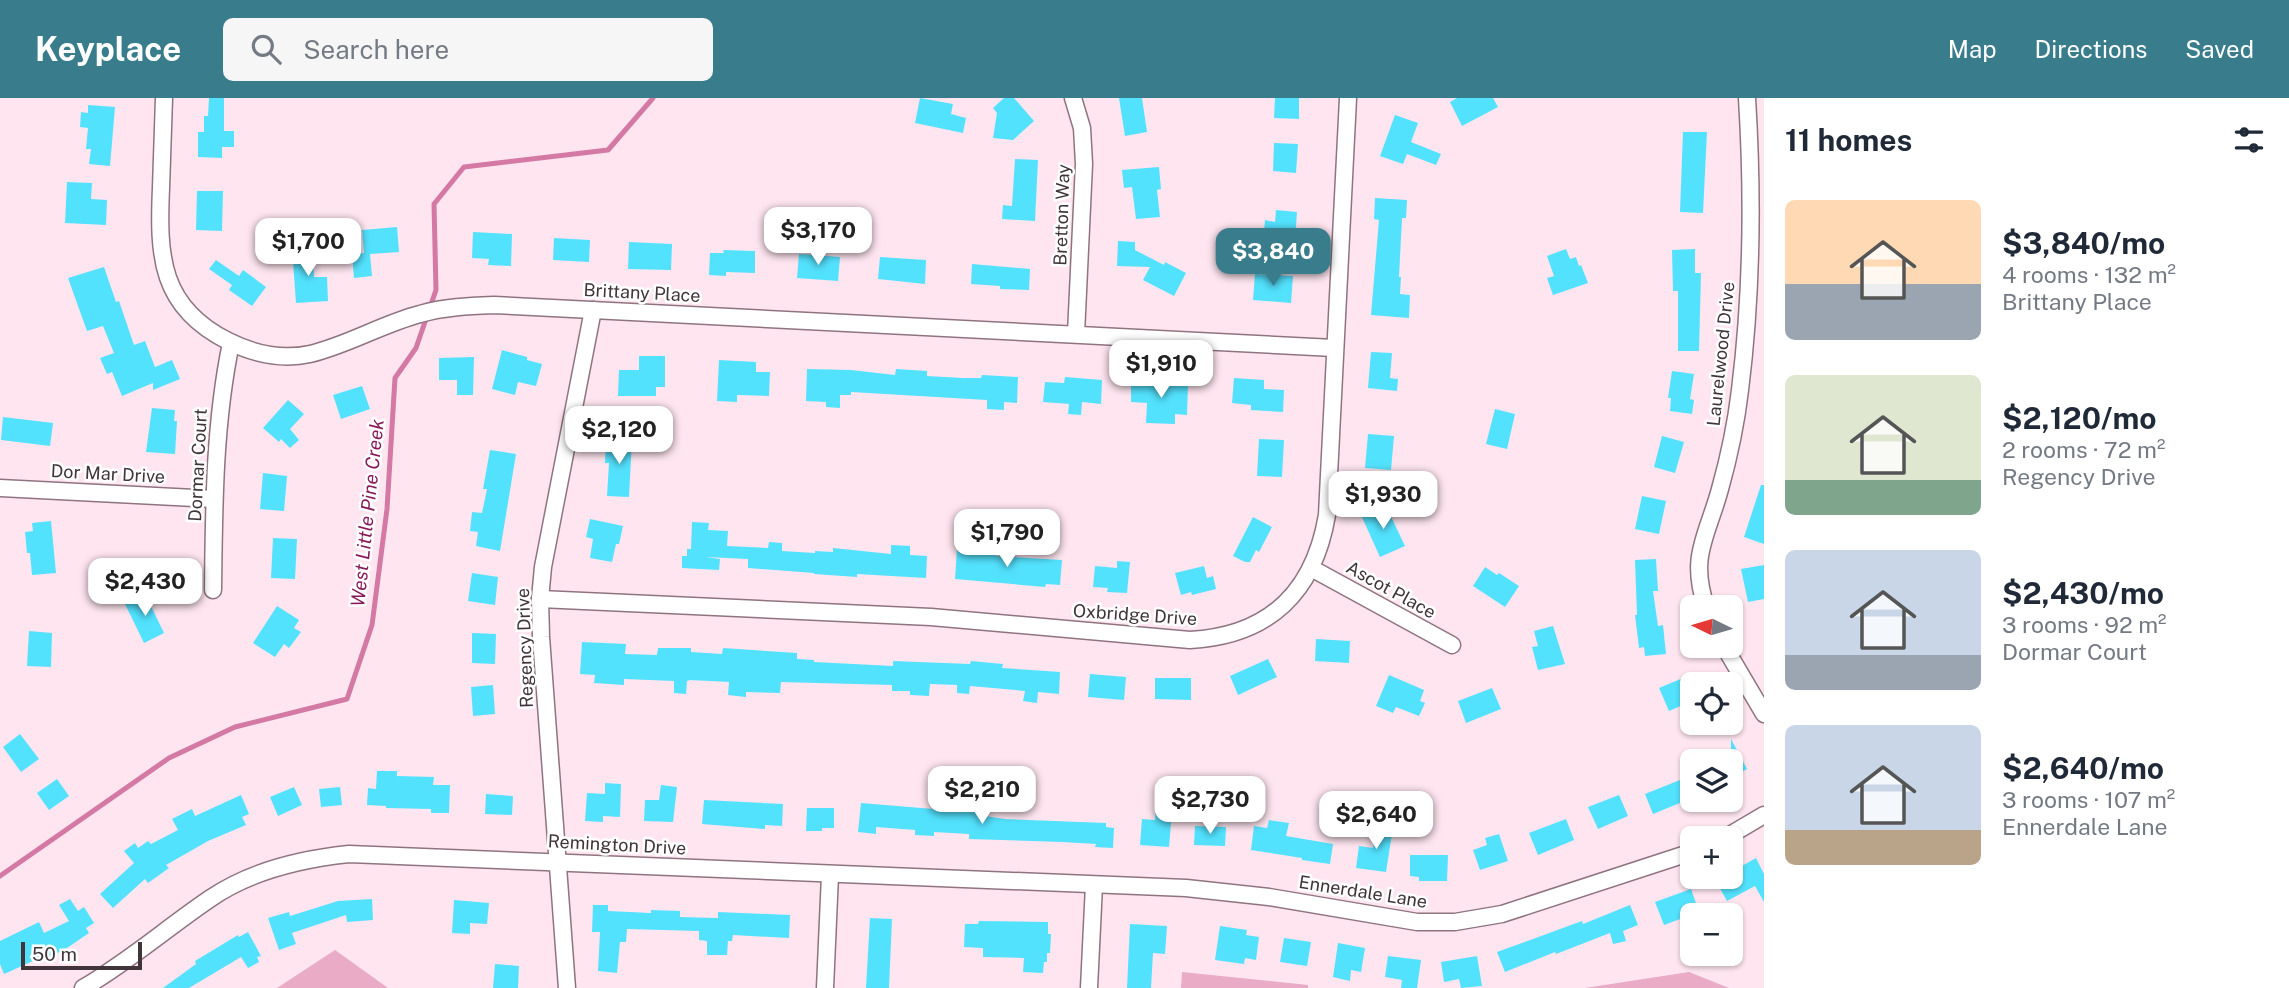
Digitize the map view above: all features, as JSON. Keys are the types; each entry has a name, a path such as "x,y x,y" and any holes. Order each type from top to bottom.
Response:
{"street":[{"name":"Brittany Place","path":"164,98 160,235 164,268 175,293 191,315 208,329 232,343 272,356 301,356 330,348 421,313 494,305 1334,348"},
{"name":"Bretton Way","path":"1073,98 1082,128 1084,164 1076,334"},
{"name":"Oxbridge Drive","path":"540,599 931,617 1190,640 1234,634 1264,621 1290,600 1311,568 1327,515 1348,98"},
{"name":"Laurelwood Drive","path":"1703,595 1698,573 1699,555 1727,461 1737,413 1744,354 1751,151 1747,98"},
{"name":"Regency Drive","path":"567,988 540,599 549,532 593,310"},
{"name":"Dormar Court","path":"212,590 214,499 220,414 232,343"},
{"name":"Dor Mar Drive","path":"0,488 214,499"},
{"name":"Ascot Place","path":"1311,568 1452,646"},
{"path":"1731,658 1764,714"},
{"path":"1743,828 1764,815"},
{"name":"Remington Drive","path":"83,988 212,897 276,867 348,854 1186,888"},
{"name":"Ennerdale Lane","path":"1186,888 1269,897 1418,922 1455,922 1502,914 1680,856"},
{"path":"825,988 830,875"},
{"path":"1089,988 1094,885"}],"shaded area":[{"path":"335,950 388,988 277,988"},
{"path":"1182,972 1308,985 1308,988 1181,988"},
{"path":"1689,972 1729,988 1585,988"}],"building":[{"path":"209,98 224,98 224,131 234,131 234,147 222,147 222,158 198,157 198,132 204,132 204,116 208,116"},
{"path":"920,98 953,104 951,114 966,118 963,133 915,123"},
{"path":"1004,98 1014,98 1034,121 1013,140 993,138 997,113 993,108"},
{"path":"1119,98 1142,98 1147,132 1125,136"},
{"path":"1275,98 1299,98 1299,119 1274,118"},
{"path":"1457,98 1493,98 1498,107 1462,126 1450,102"},
{"path":"88,105 115,107 110,166 89,164 91,149 86,149 88,128 80,127 81,112 88,113"},
{"path":"1395,115 1418,123 1411,142 1441,154 1436,165 1407,154 1403,164 1380,156"},
{"path":"1683,132 1707,132 1703,213 1680,212"},
{"path":"1274,143 1298,144 1296,173 1273,171"},
{"path":"1015,159 1038,160 1035,221 1002,219 1003,205 1012,206"},
{"path":"1159,167 1161,189 1157,190 1160,217 1136,219 1132,187 1124,188 1122,170"},
{"path":"67,182 92,183 91,199 107,200 106,225 65,223"},
{"path":"197,191 223,191 222,231 196,230"},
{"path":"1375,198 1407,200 1406,218 1402,218 1399,277 1400,294 1410,295 1409,318 1371,315 1379,220 1374,219"},
{"path":"1276,210 1297,212 1295,240 1278,239 1277,244 1263,243 1265,220 1275,222"},
{"path":"397,227 399,252 370,254 372,276 354,278 352,254 364,253 362,230"},
{"path":"473,232 512,234 511,266 488,265 489,259 472,258"},
{"path":"554,238 590,240 589,262 553,260"},
{"path":"1118,241 1135,242 1135,250 1186,273 1174,296 1143,280 1150,267 1117,266"},
{"path":"629,242 672,244 671,270 628,269"},
{"path":"312,246 314,277 327,277 328,301 296,303 292,248"},
{"path":"1566,249 1570,259 1576,257 1588,283 1553,295 1547,278 1554,276 1547,256"},
{"path":"1695,249 1695,273 1701,273 1699,351 1678,351 1678,291 1673,291 1672,250"},
{"path":"723,250 755,251 755,273 726,272 726,276 709,275 710,253 724,253"},
{"path":"799,254 840,257 838,281 797,278"},
{"path":"880,257 926,260 925,284 878,279"},
{"path":"216,260 239,276 243,270 266,287 252,306 229,290 232,285 209,269"},
{"path":"972,264 1030,269 1029,290 971,284"},
{"path":"104,267 134,345 145,341 155,367 172,360 180,379 153,390 153,383 122,396 112,372 107,374 100,358 114,353 103,326 87,331 68,278"},
{"path":"1255,274 1293,276 1291,303 1253,300"},
{"path":"502,350 542,364 536,386 518,382 515,395 492,389"},
{"path":"1371,352 1392,353 1390,378 1398,379 1397,391 1368,388"},
{"path":"639,356 665,356 665,387 656,387 656,396 618,396 619,370 639,370"},
{"path":"474,357 473,395 457,395 457,380 439,380 439,358"},
{"path":"719,360 756,362 756,372 770,372 769,396 737,395 737,402 717,401"},
{"path":"807,369 895,375 896,369 927,371 927,376 1018,377 1017,403 1004,402 1004,410 987,409 987,400 851,392 851,395 840,395 840,408 826,407 826,402 806,401"},
{"path":"1672,371 1694,374 1690,399 1694,400 1692,414 1670,411 1671,398 1668,398"},
{"path":"1065,377 1102,380 1101,404 1082,402 1081,415 1068,414 1069,404 1043,402 1045,382 1064,383"},
{"path":"1234,378 1264,380 1264,389 1284,390 1283,412 1251,410 1251,405 1232,403"},
{"path":"1131,381 1188,384 1187,415 1175,414 1175,424 1146,423 1147,403 1131,402"},
{"path":"362,386 370,409 341,419 333,395"},
{"path":"288,400 304,414 290,429 299,440 290,448 263,428"},
{"path":"152,408 175,410 175,454 146,452"},
{"path":"1495,409 1515,414 1507,449 1486,444"},
{"path":"3,417 53,423 50,446 1,440"},
{"path":"1368,434 1394,436 1391,470 1365,468"},
{"path":"1662,436 1684,442 1675,473 1654,467"},
{"path":"606,438 632,439 629,497 607,496 609,463 605,463"},
{"path":"1259,439 1284,440 1282,477 1257,476"},
{"path":"490,450 516,454 500,551 476,546 478,532 470,531 472,512 482,513"},
{"path":"263,473 287,476 284,511 260,509"},
{"path":"1761,485 1764,485 1764,544 1744,537"},
{"path":"1642,496 1666,501 1659,534 1635,529"},
{"path":"1385,504 1405,546 1380,557 1361,515"},
{"path":"1253,517 1272,527 1259,552 1256,550 1250,562 1245,562 1233,556"},
{"path":"590,519 623,526 612,562 590,558 593,539 586,537"},
{"path":"51,521 56,573 32,575 25,532 33,531 32,523"},
{"path":"692,522 709,523 708,530 728,531 727,546 768,548 769,542 782,543 782,551 833,552 833,548 891,554 891,545 910,546 910,555 927,556 926,578 857,574 857,577 748,568 748,559 706,557 720,559 719,570 682,568 682,556 687,556 687,549 691,549"},
{"path":"273,538 297,539 295,579 271,578"},
{"path":"957,548 989,551 989,554 998,556 1062,560 1060,585 1046,584 1045,587 955,579"},
{"path":"1656,559 1658,591 1653,591 1658,626 1663,625 1666,654 1645,656 1644,647 1639,648 1635,615 1635,560"},
{"path":"1117,561 1130,562 1127,593 1107,592 1108,588 1093,587 1095,566 1117,568"},
{"path":"1764,565 1764,599 1748,602 1741,569"},
{"path":"1204,566 1207,578 1213,576 1216,589 1181,595 1175,573"},
{"path":"1485,567 1519,586 1505,607 1473,586"},
{"path":"472,573 498,577 495,605 468,601"},
{"path":"145,594 164,633 144,643 125,604"},
{"path":"277,606 299,620 294,628 301,632 289,648 284,644 275,657 253,643"},
{"path":"1553,626 1565,664 1538,670 1532,647 1538,646 1534,631"},
{"path":"29,631 52,633 51,667 27,666"},
{"path":"472,633 496,634 495,664 472,663"},
{"path":"1316,639 1350,641 1349,663 1315,661"},
{"path":"582,642 626,644 625,654 657,655 658,648 691,648 691,652 722,654 723,648 797,653 797,659 814,662 893,666 893,661 970,664 971,661 1003,664 1002,668 1060,672 1059,694 1038,692 1037,703 1023,701 1025,691 970,686 969,694 957,693 957,685 930,684 929,696 910,695 910,691 892,691 892,685 781,682 780,693 746,692 746,697 728,695 729,682 690,680 687,681 686,694 674,693 674,681 624,679 624,685 594,683 595,675 580,674"},
{"path":"1268,659 1277,677 1238,695 1230,676"},
{"path":"1090,674 1126,677 1124,700 1088,697"},
{"path":"1389,675 1424,690 1420,701 1425,703 1419,716 1396,707 1393,713 1376,706"},
{"path":"1155,678 1191,678 1191,700 1155,699"},
{"path":"1680,679 1680,706 1669,711 1659,688"},
{"path":"493,685 495,714 473,716 471,687"},
{"path":"1492,688 1501,709 1466,723 1458,701"},
{"path":"20,734 39,759 21,772 3,747"},
{"path":"377,771 397,771 397,776 434,777 433,785 450,785 449,813 431,813 431,809 367,805 368,788 376,789"},
{"path":"57,779 69,796 49,810 37,793"},
{"path":"1680,780 1680,803 1653,814 1645,794"},
{"path":"605,783 621,784 620,817 603,816 603,822 585,821 587,793 605,794"},
{"path":"661,785 677,787 673,822 644,821 645,800 659,800"},
{"path":"294,787 302,805 278,816 270,797"},
{"path":"340,787 342,805 321,807 319,789"},
{"path":"486,794 513,796 512,815 485,814"},
{"path":"241,795 249,814 242,817 246,825 208,841 166,865 169,868 148,883 145,879 113,908 100,894 134,863 124,851 135,843 138,848 148,841 151,844 178,830 172,819 192,809 195,816"},
{"path":"1619,795 1628,816 1598,829 1588,807"},
{"path":"1157,797 1173,799 1169,847 1140,845 1142,819 1155,820"},
{"path":"704,800 783,804 782,826 765,825 765,829 702,824"},
{"path":"861,803 970,812 971,809 986,810 985,816 1005,819 1106,823 1106,827 1114,828 1113,848 1095,847 1096,844 969,839 969,834 934,832 934,836 915,835 915,830 876,827 876,834 858,832"},
{"path":"807,808 834,808 834,828 806,831"},
{"path":"1566,819 1574,840 1538,855 1529,833"},
{"path":"1269,820 1289,823 1286,836 1333,844 1330,864 1251,850 1254,826 1267,828"},
{"path":"1376,825 1393,827 1386,872 1356,868 1359,846 1373,848"},
{"path":"1195,826 1226,827 1225,846 1194,845"},
{"path":"1499,834 1508,861 1480,870 1473,850 1487,845 1485,838"},
{"path":"1410,855 1448,855 1447,881 1419,881 1419,877 1410,876"},
{"path":"1756,858 1764,874 1764,902 1755,886 1727,901 1720,889 1743,889 1743,865"},
{"path":"1691,889 1696,903 1680,903 1680,919 1664,925 1655,902"},
{"path":"70,899 78,911 84,907 94,923 86,928 89,933 64,950 4,974 0,964 0,941 39,922 44,933 69,921 59,905"},
{"path":"372,899 373,920 347,922 346,915 292,933 296,944 279,950 268,918 289,912 290,916 338,901"},
{"path":"454,900 489,903 487,924 470,923 470,934 452,933"},
{"path":"593,905 608,905 608,911 680,911 680,917 718,918 718,912 790,915 789,938 733,935 732,941 728,941 727,955 707,955 707,941 699,940 699,931 627,929 626,942 620,942 617,973 598,971 600,932 592,932"},
{"path":"1630,905 1638,925 1623,931 1626,941 1613,944 1610,933 1505,972 1497,952 1582,921 1583,924"},
{"path":"870,918 892,919 889,988 866,988"},
{"path":"979,921 1048,922 1048,934 1051,934 1050,953 1047,953 1043,973 1023,972 1024,958 983,957 983,948 964,947 965,924 978,924"},
{"path":"1130,924 1167,926 1165,954 1153,953 1151,988 1127,988"},
{"path":"1220,926 1247,930 1246,935 1259,937 1256,960 1245,958 1244,964 1215,960"},
{"path":"248,932 261,956 257,957 259,962 248,968 241,957 189,988 163,988 196,964 195,961 238,935 239,937"},
{"path":"1284,938 1311,942 1307,966 1280,962"},
{"path":"1338,943 1365,948 1361,972 1351,970 1350,981 1333,977"},
{"path":"1388,956 1421,960 1417,988 1401,988 1402,980 1385,977"},
{"path":"1477,956 1482,986 1461,988 1459,979 1444,982 1441,962"},
{"path":"495,964 519,966 518,988 493,988"}],"waterway":[{"name":"West Little Pine Creek","path":"0,876 169,758 235,727 347,699 372,625 387,509 395,378 416,348 436,290 434,204 464,167 608,150 653,98"}]}
